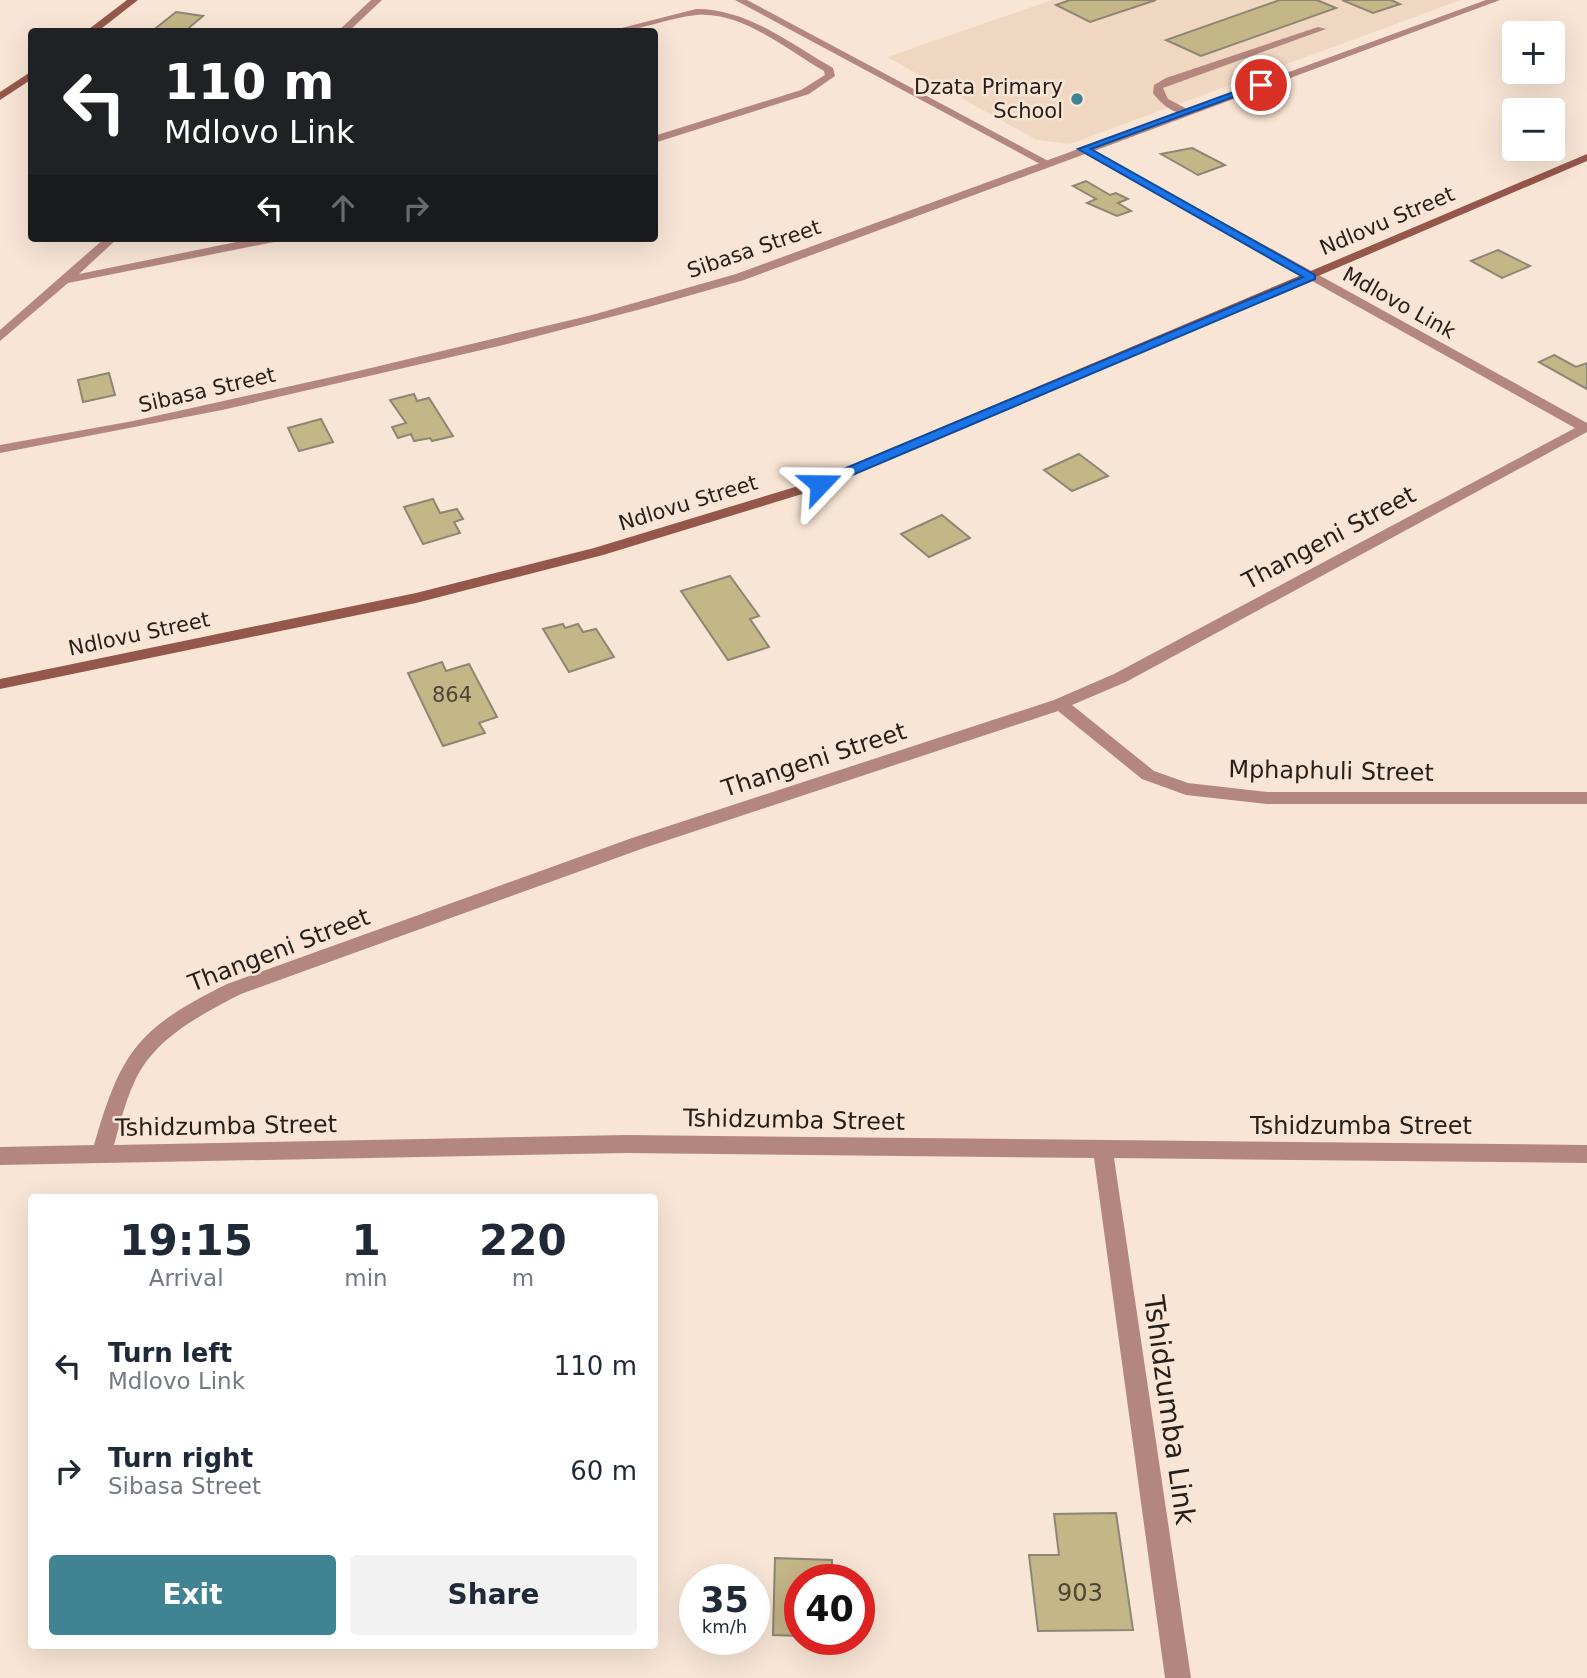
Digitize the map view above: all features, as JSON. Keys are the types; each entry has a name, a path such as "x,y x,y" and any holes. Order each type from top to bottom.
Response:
{"street":[{"path":"95,28 133,0"},
{"path":"346,28 377,0"},
{"path":"740,0 1046,163"},
{"name":"Sibasa Street","path":"0,449 168,419 603,316 740,276 1495,0"},
{"path":"628,28 696,12 717,12 744,20 824,64 830,76 804,92 658,139"},
{"path":"1185,112 1164,101 1158,93 1158,87 1170,80 1321,29"},
{"path":"0,97 28,77"},
{"name":"Mdlovo Link","path":"1083,149 1586,428"},
{"name":"Ndlovu Street","path":"0,684 416,598 598,552 820,484 1311,277 1587,157"},
{"path":"0,337 108,242"},
{"path":"65,280 254,242"},
{"name":"Thangeni Street","path":"101,1155 127,1077 149,1046 183,1015 234,989 638,843 1060,704 1120,678 1586,428"},
{"name":"Mphaphuli Street","path":"1060,704 1148,775 1186,789 1267,798 1587,798"},
{"name":"Tshidzumba Street","path":"0,1156 626,1144 1587,1154"},
{"name":"Tshidzumba Link","path":"1103,1151 1178,1678"}],"shaded area":[{"name":"Dzata Primary School","path":"1052,0 1461,0 1070,144 1037,140 887,57"}],"building":[{"path":"1070,0 1156,0 1090,22 1056,5"},
{"path":"1280,0 1317,0 1336,8 1201,56 1166,40"},
{"path":"1342,0 1391,0 1400,4 1373,13"},
{"path":"176,12 203,16 189,28 156,28"},
{"path":"1192,148 1225,165 1198,175 1161,154"},
{"path":"1086,181 1110,195 1116,193 1128,199 1118,203 1131,211 1117,216 1087,203 1096,199 1073,186"},
{"path":"1498,250 1530,266 1502,278 1471,261"},
{"path":"1554,355 1576,367 1587,363 1587,389 1539,362"},
{"path":"109,373 115,395 83,402 78,380"},
{"path":"414,394 417,401 429,398 453,436 432,441 430,438 414,441 411,434 398,438 392,427 406,423 390,400"},
{"path":"321,419 333,442 299,451 288,428"},
{"path":"1079,454 1108,476 1072,491 1044,470"},
{"path":"433,499 440,513 457,509 463,519 454,522 460,533 423,544 404,507"},
{"path":"942,515 970,538 929,557 901,534"},
{"path":"730,576 759,616 750,619 769,647 728,660 681,591"},
{"path":"563,624 565,628 578,624 583,632 596,629 614,657 569,672 543,629"},
{"path":"442,662 446,671 469,664 497,717 479,723 485,733 443,746 408,673"},
{"path":"1116,1513 1133,1630 1038,1631 1029,1555 1059,1555 1054,1514"},
{"path":"775,1558 832,1560 832,1564 784,1564 784,1635 773,1635"}],"place":[{"name":"Dzata Primary School","path":"1077,99"}],"route":[{"path":"820,484 1311,277 1083,149 1261,85"}]}
